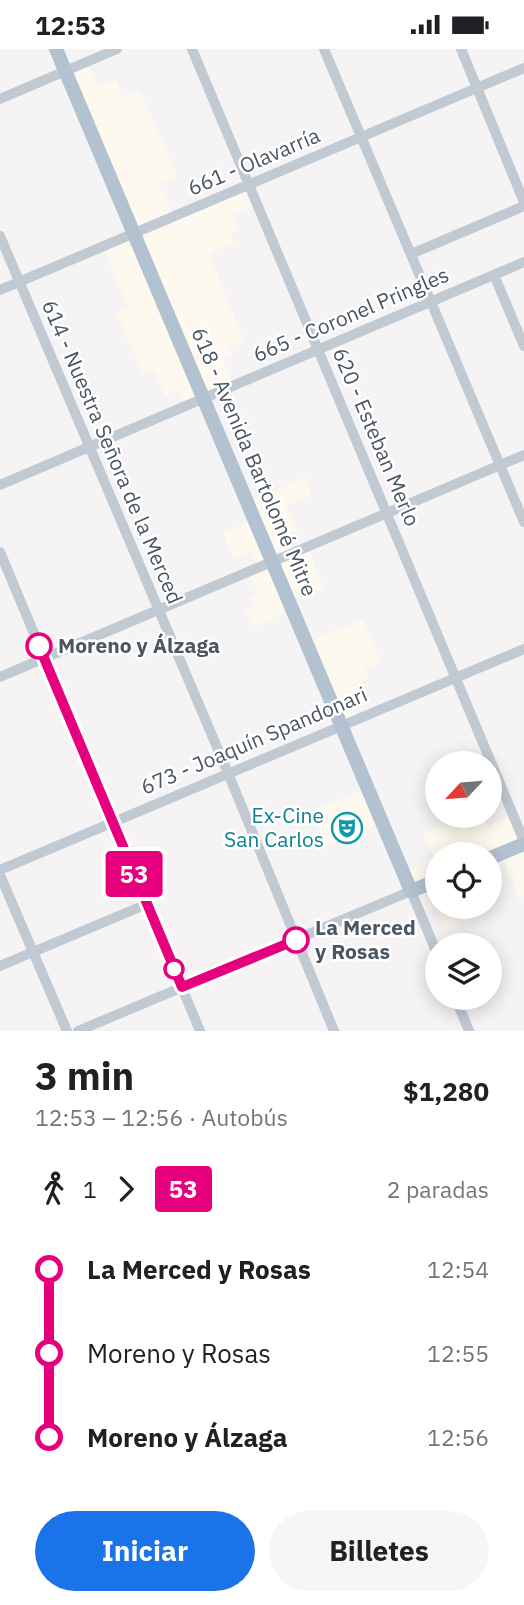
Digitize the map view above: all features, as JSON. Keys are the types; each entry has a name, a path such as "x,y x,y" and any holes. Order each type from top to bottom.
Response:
{"main road":[{"name":"618 - Avenida Bartolomé Mitre","path":"56,49 411,891"},
{"path":"502,852 524,842"},
{"path":"411,891 425,885"}],"street":[{"path":"0,99 117,49"},
{"name":"620 - Esteban Merlo","path":"192,49 524,842"},
{"path":"324,49 524,522"},
{"path":"411,254 524,204 461,49"},
{"name":"661 - Olavarría","path":"0,290 524,68"},
{"name":"614 - Nuestra Señora de la Merced","path":"0,236 228,773 334,1031"},
{"name":"665 - Coronel Pringles","path":"0,485 524,262"},
{"path":"494,275 524,346"},
{"path":"0,677 524,455"},
{"path":"0,552 200,1031"},
{"name":"673 - Joaquín Spandonari","path":"0,872 524,649"},
{"path":"0,872 67,1031"},
{"path":"78,1031 411,891 428,933"},
{"path":"0,966 147,904"},
{"path":"460,1010 469,1031"}],"shaded area":[{"path":"87,64 98,88 116,80 123,98 140,90 177,176 159,183 172,214 136,227 72,71"},
{"path":"247,193 252,206 233,215 239,230 230,234 234,243 209,254 244,340 229,347 232,355 223,359 232,381 207,390 142,239 144,235"},
{"path":"127,241 132,242 195,392 194,397 184,402 178,390 165,396 154,370 143,374 117,314 129,308 104,250"},
{"path":"305,478 312,495 286,506 297,531 285,537 290,550 276,554 251,501"},
{"path":"250,521 265,560 257,564 251,551 234,559 223,533"},
{"path":"309,551 324,588 294,600 281,564"},
{"path":"268,569 288,612 253,627 245,610 253,607 250,598 258,594 250,575"},
{"path":"363,619 381,662 365,669 369,678 361,682 367,697 352,704 356,715 346,719 310,641"},
{"path":"363,790 378,824 326,846 311,811"},
{"path":"508,817 517,840 502,847 502,842 427,842 424,834 438,828 502,828 502,820"},
{"path":"522,852 524,854 524,896 519,898 502,857"},
{"path":"425,860 425,880 415,884 407,871 423,865 422,861"},
{"path":"425,891 424,913 418,894"},
{"path":"440,919 469,919 469,920 445,930"}],"bus line":[{"name":"53","path":"39,646 182,987 296,940"}],"place":[{"name":"Moreno y Álzaga","path":"39,646"},
{"name":"Ex-Cine San Carlos","path":"347,828"},
{"name":"La Merced y Rosas","path":"296,940"}]}
